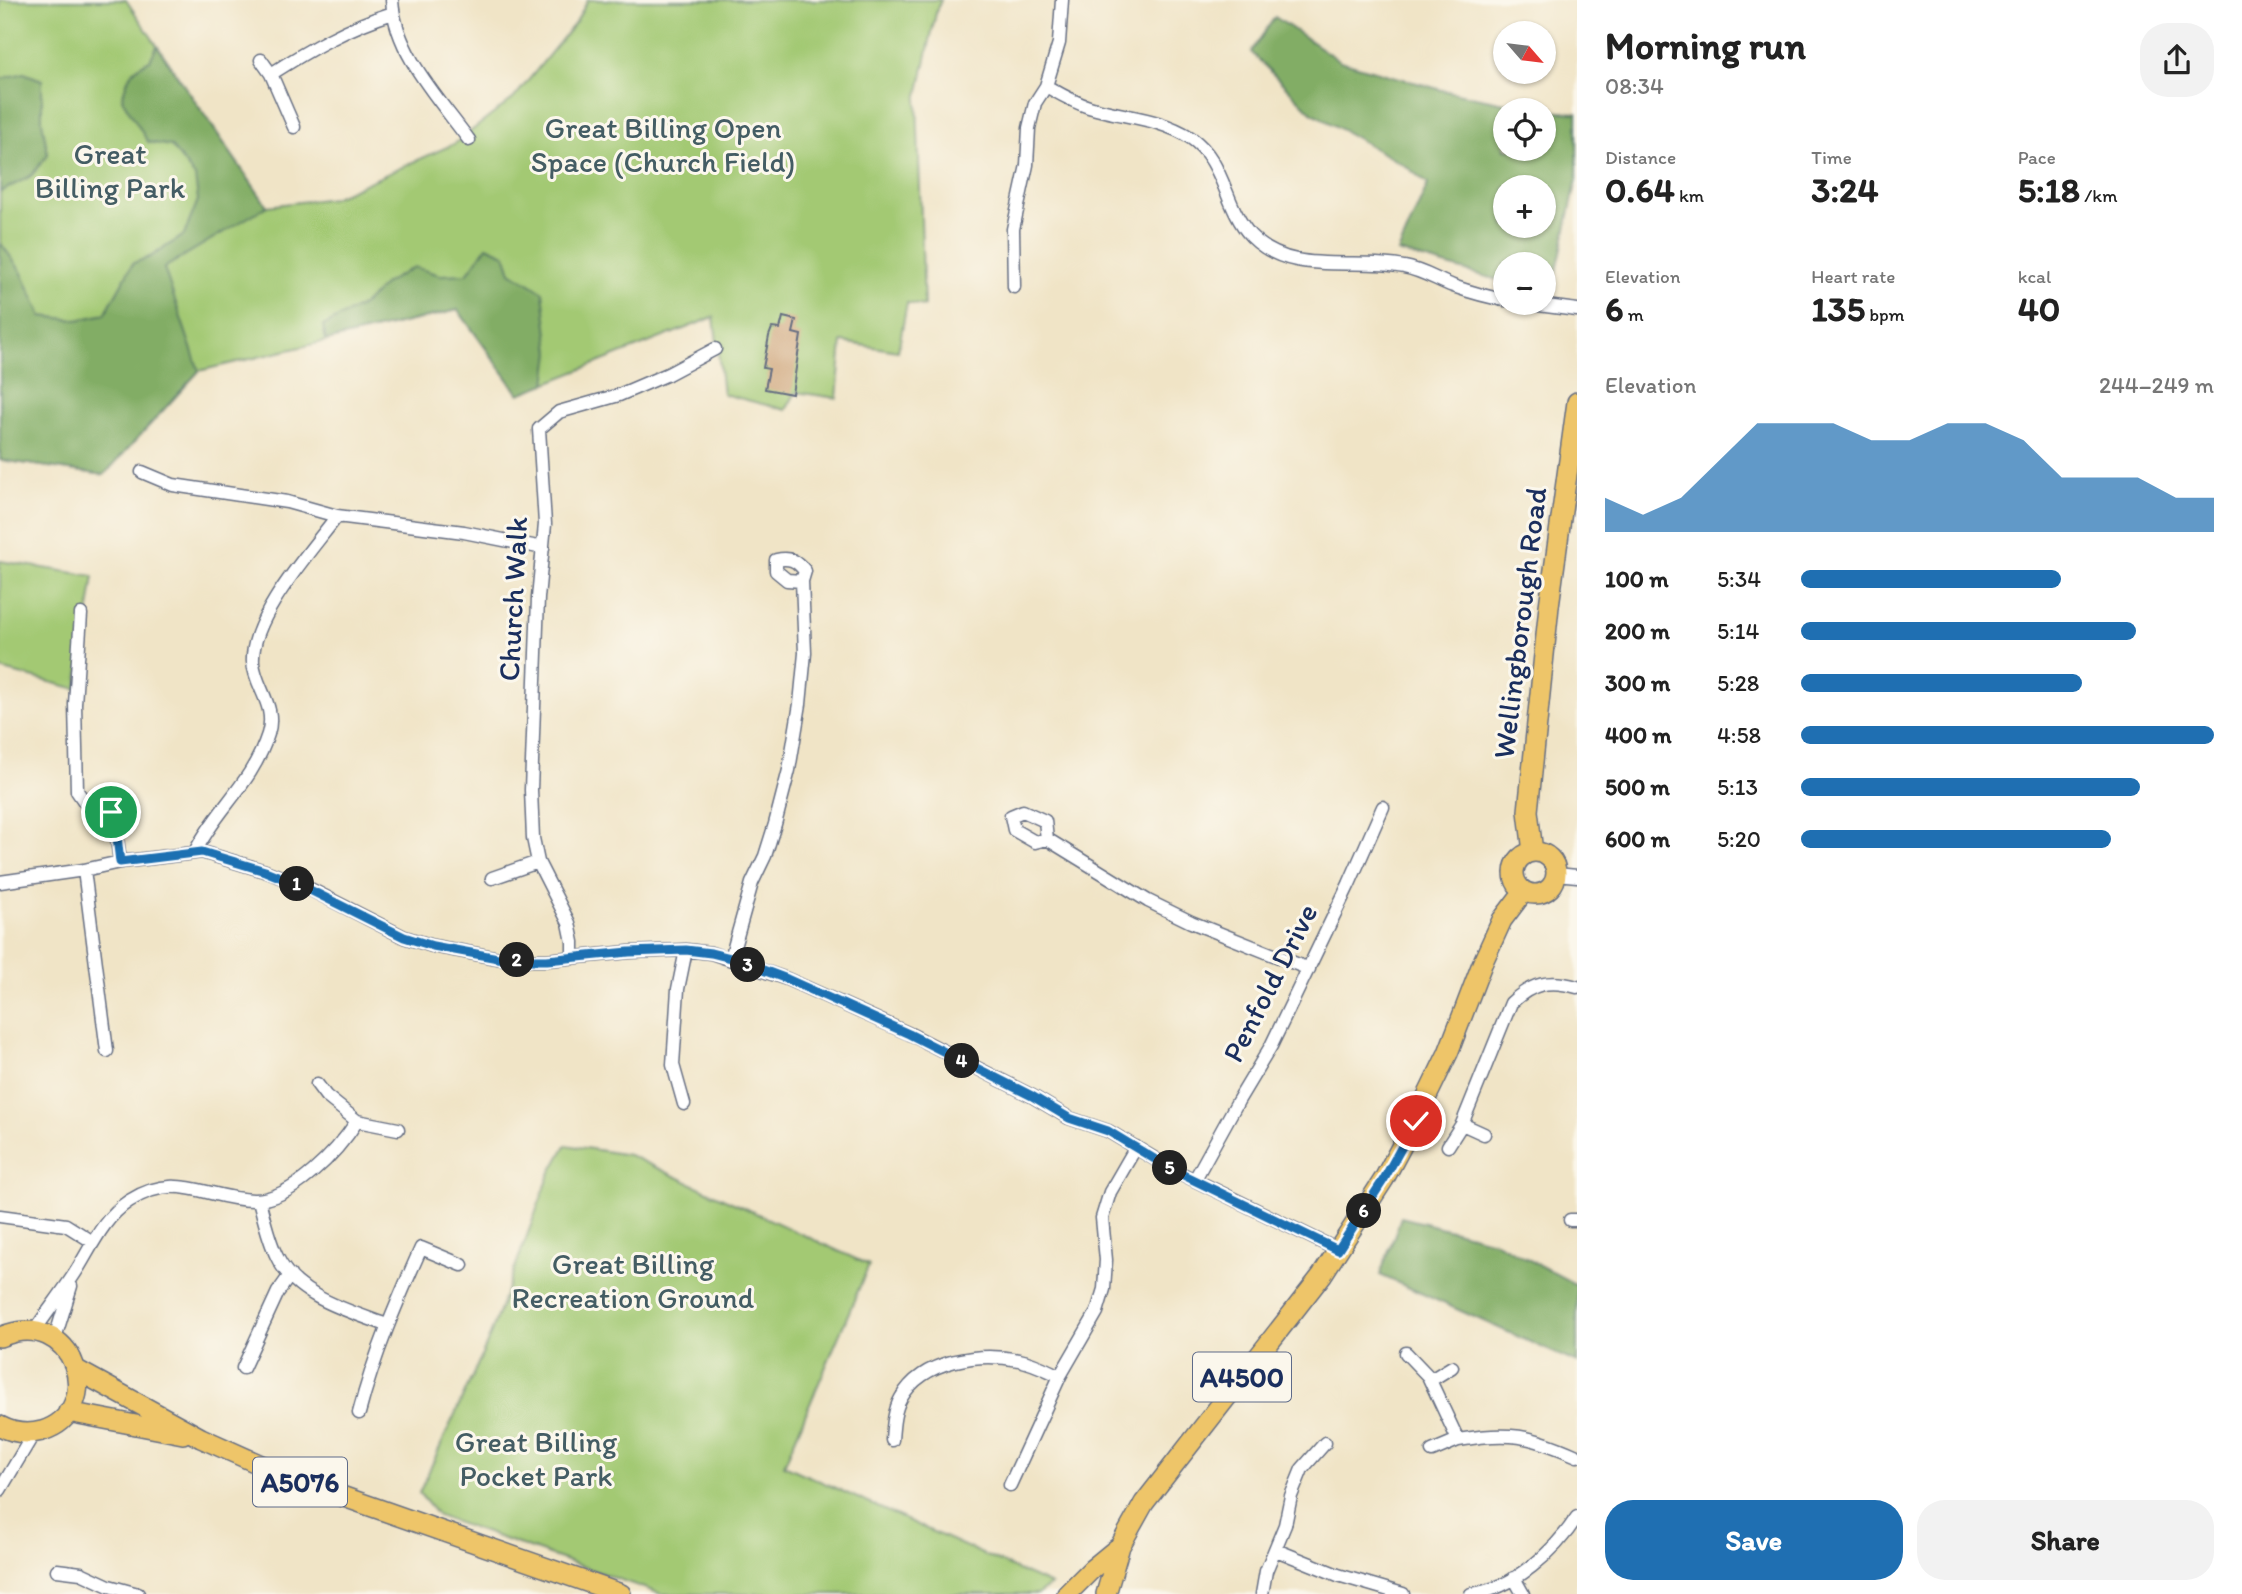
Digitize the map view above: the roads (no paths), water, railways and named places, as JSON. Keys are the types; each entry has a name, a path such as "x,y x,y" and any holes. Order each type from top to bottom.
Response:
{"main road":[{"name":"Wellingborough Road","path":"1533,852 1528,811 1549,606 1577,402"},
{"path":"1533,852 1546,855 1552,860 1556,874 1554,881 1545,891 1531,893 1524,891 1515,879 1515,865 1525,854 1533,852"},
{"name":"A4500","path":"1106,1594 1120,1546 1144,1503 1279,1331 1338,1250 1384,1179 1416,1121 1454,1038 1502,920 1524,891"},
{"path":"0,1337 17,1330 35,1330 55,1338 72,1357 77,1370 76,1391 68,1412 47,1429 21,1433 0,1426"},
{"name":"A5076","path":"77,1370 201,1438 290,1479 621,1594"},
{"name":"A5076","path":"68,1412 201,1438"},
{"name":"A4500","path":"1068,1594 1120,1546"}],"street":[{"path":"1014,287 1013,229 1025,176 1029,128 1035,103 1046,86 1059,43 1062,0"},
{"path":"271,74 321,42 392,7 401,39 418,70 469,139"},
{"path":"261,60 271,74 294,127"},
{"path":"1046,86 1090,107 1154,122 1190,137 1212,158 1235,213 1246,230 1272,252 1302,262 1404,267 1421,271 1452,286 1493,297"},
{"path":"1556,307 1577,310"},
{"name":"Church Walk","path":"573,958 569,923 538,862 533,838 531,790 538,598 545,524 540,429 559,412 619,395 668,374 715,349"},
{"path":"142,472 173,485 287,502 337,516 464,532 543,548"},
{"path":"195,852 205,833 248,777 269,731 270,708 253,665 254,644 265,619 292,575 337,516"},
{"path":"731,958 752,883 765,856 775,824 789,770 805,653 802,581"},
{"path":"81,614 75,704 77,790 86,804 107,810 114,816 120,862"},
{"name":"Penfold Drive","path":"1195,1179 1272,1046 1383,807"},
{"path":"1047,839 1148,901 1191,922 1309,969"},
{"path":"0,882 195,852 229,859 290,881 404,937 433,946 509,960 686,950 731,958 787,979 909,1034 1032,1096 1069,1118 1108,1131 1171,1169 1338,1250"},
{"path":"492,878 538,862"},
{"path":"84,870 107,1051"},
{"path":"1556,874 1577,876"},
{"path":"684,1104 673,1065 678,989 686,950"},
{"path":"1448,1146 1462,1124 1511,1003 1537,985 1557,982 1577,988"},
{"path":"317,1084 326,1096 357,1121 398,1129"},
{"path":"35,1330 117,1210 150,1191 187,1186 237,1198 259,1200 280,1192 310,1174 336,1150 357,1121"},
{"path":"1462,1124 1484,1134"},
{"path":"1010,1485 1060,1376 1097,1312 1104,1289 1106,1260 1102,1218 1110,1192 1136,1147"},
{"path":"259,1200 275,1251 290,1275 314,1294 387,1325"},
{"path":"0,1216 66,1225 93,1242"},
{"path":"359,1413 387,1325 421,1248 461,1265"},
{"path":"55,1338 76,1272"},
{"path":"243,1368 278,1292 290,1275"},
{"path":"1406,1353 1431,1380 1458,1440"},
{"path":"892,1440 894,1419 901,1398 914,1381 940,1365 962,1359 1018,1359 1060,1376"},
{"path":"1431,1380 1452,1367"},
{"path":"0,1490 34,1433"},
{"path":"1432,1451 1458,1440 1510,1434 1546,1443 1577,1456"},
{"path":"1262,1594 1266,1571 1285,1525 1302,1469 1325,1443"},
{"path":"1281,1481 1295,1486"},
{"path":"1471,1594 1480,1593 1514,1578 1548,1554 1563,1539 1577,1517"},
{"path":"1276,1550 1338,1575 1403,1594"},
{"path":"57,1570 81,1573 108,1586 138,1594"},
{"path":"1514,1578 1523,1594"}],"park label":[{"name":"Great Billing Open Space (Church Field)","path":"663,145"},
{"name":"Great Billing Park","path":"110,171"},
{"name":"Great Billing Recreation Ground","path":"633,1281"},
{"name":"Great Billing Pocket Park","path":"536,1459"}]}
